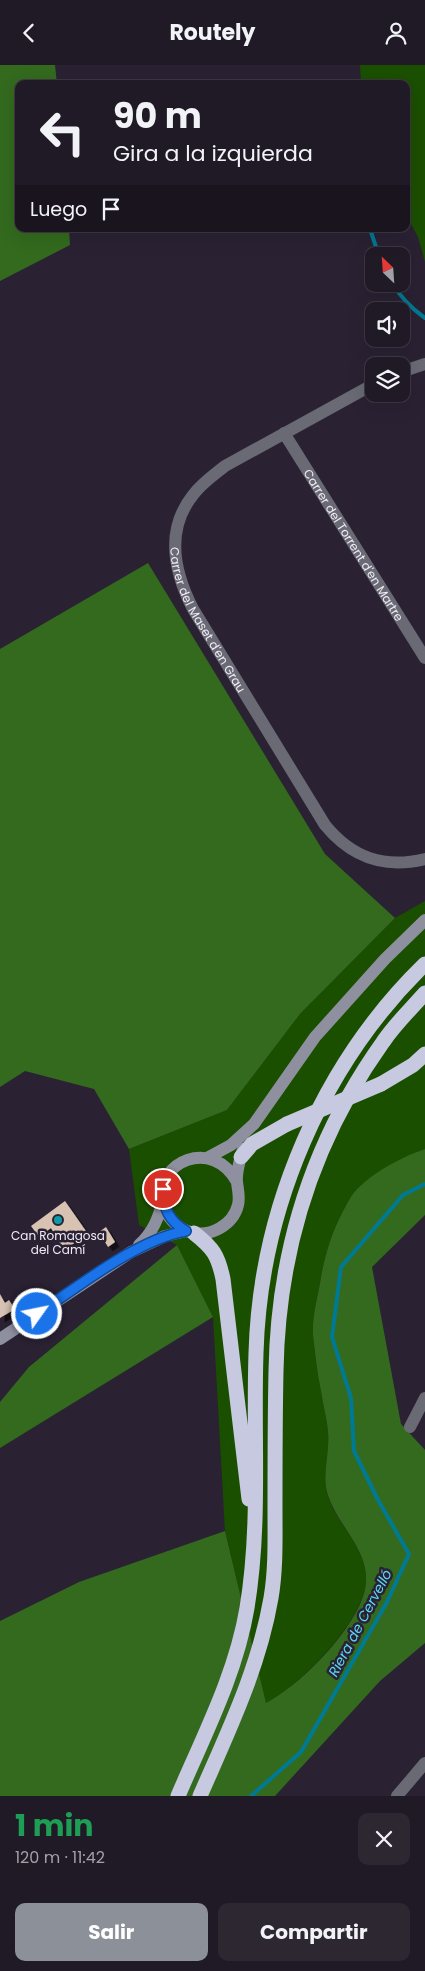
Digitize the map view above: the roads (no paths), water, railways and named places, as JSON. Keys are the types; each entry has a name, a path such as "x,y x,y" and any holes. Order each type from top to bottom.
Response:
{"highway":[{"path":"178,1796 227,1682 241,1638 251,1579 256,1522 257,1342 266,1266 289,1177 331,1085 351,1052 371,1023 425,964"},
{"path":"200,1796 245,1692 261,1645 271,1597 275,1555 276,1369 279,1304 298,1214 315,1164 362,1073 384,1040 425,993"},
{"path":"241,1157 252,1143 287,1124 381,1085 412,1065 425,1054"},
{"path":"190,1232 208,1243 216,1253 224,1279 248,1496 256,1522"}],"street":[{"path":"410,369 425,364"},
{"name":"Carrer del Maset d'en Grau","path":"365,389 225,466 204,482 184,508 175,541 177,569 184,590 334,837 346,847 373,860 402,863 425,859"},
{"name":"Carrer del Torrent d'en Martre","path":"284,433 425,658"},
{"path":"0,1339 132,1252 165,1236 190,1232 213,1232 224,1226 238,1207 239,1194 237,1182 241,1157 254,1124 315,1037 385,959 425,920"},
{"path":"207,1158 231,1145 254,1124"},
{"path":"132,1252 153,1230 159,1216 163,1201 163,1189 167,1178 174,1168 184,1161 195,1158 207,1158 217,1161 226,1166 237,1182"},
{"path":"163,1201 171,1220 190,1232"},
{"path":"410,1427 425,1398"},
{"path":"397,1796 425,1763"}],"waterway":[{"path":"371,232 376,247"},
{"path":"398,293 425,318"},
{"name":"Riera de Cervelló","path":"251,1796 301,1752 387,1602 409,1554 378,1500 354,1451 351,1398 332,1337 341,1267 403,1195 425,1184"}],"place":[{"name":"Can Romagosa del Camí","path":"58,1220"}]}
